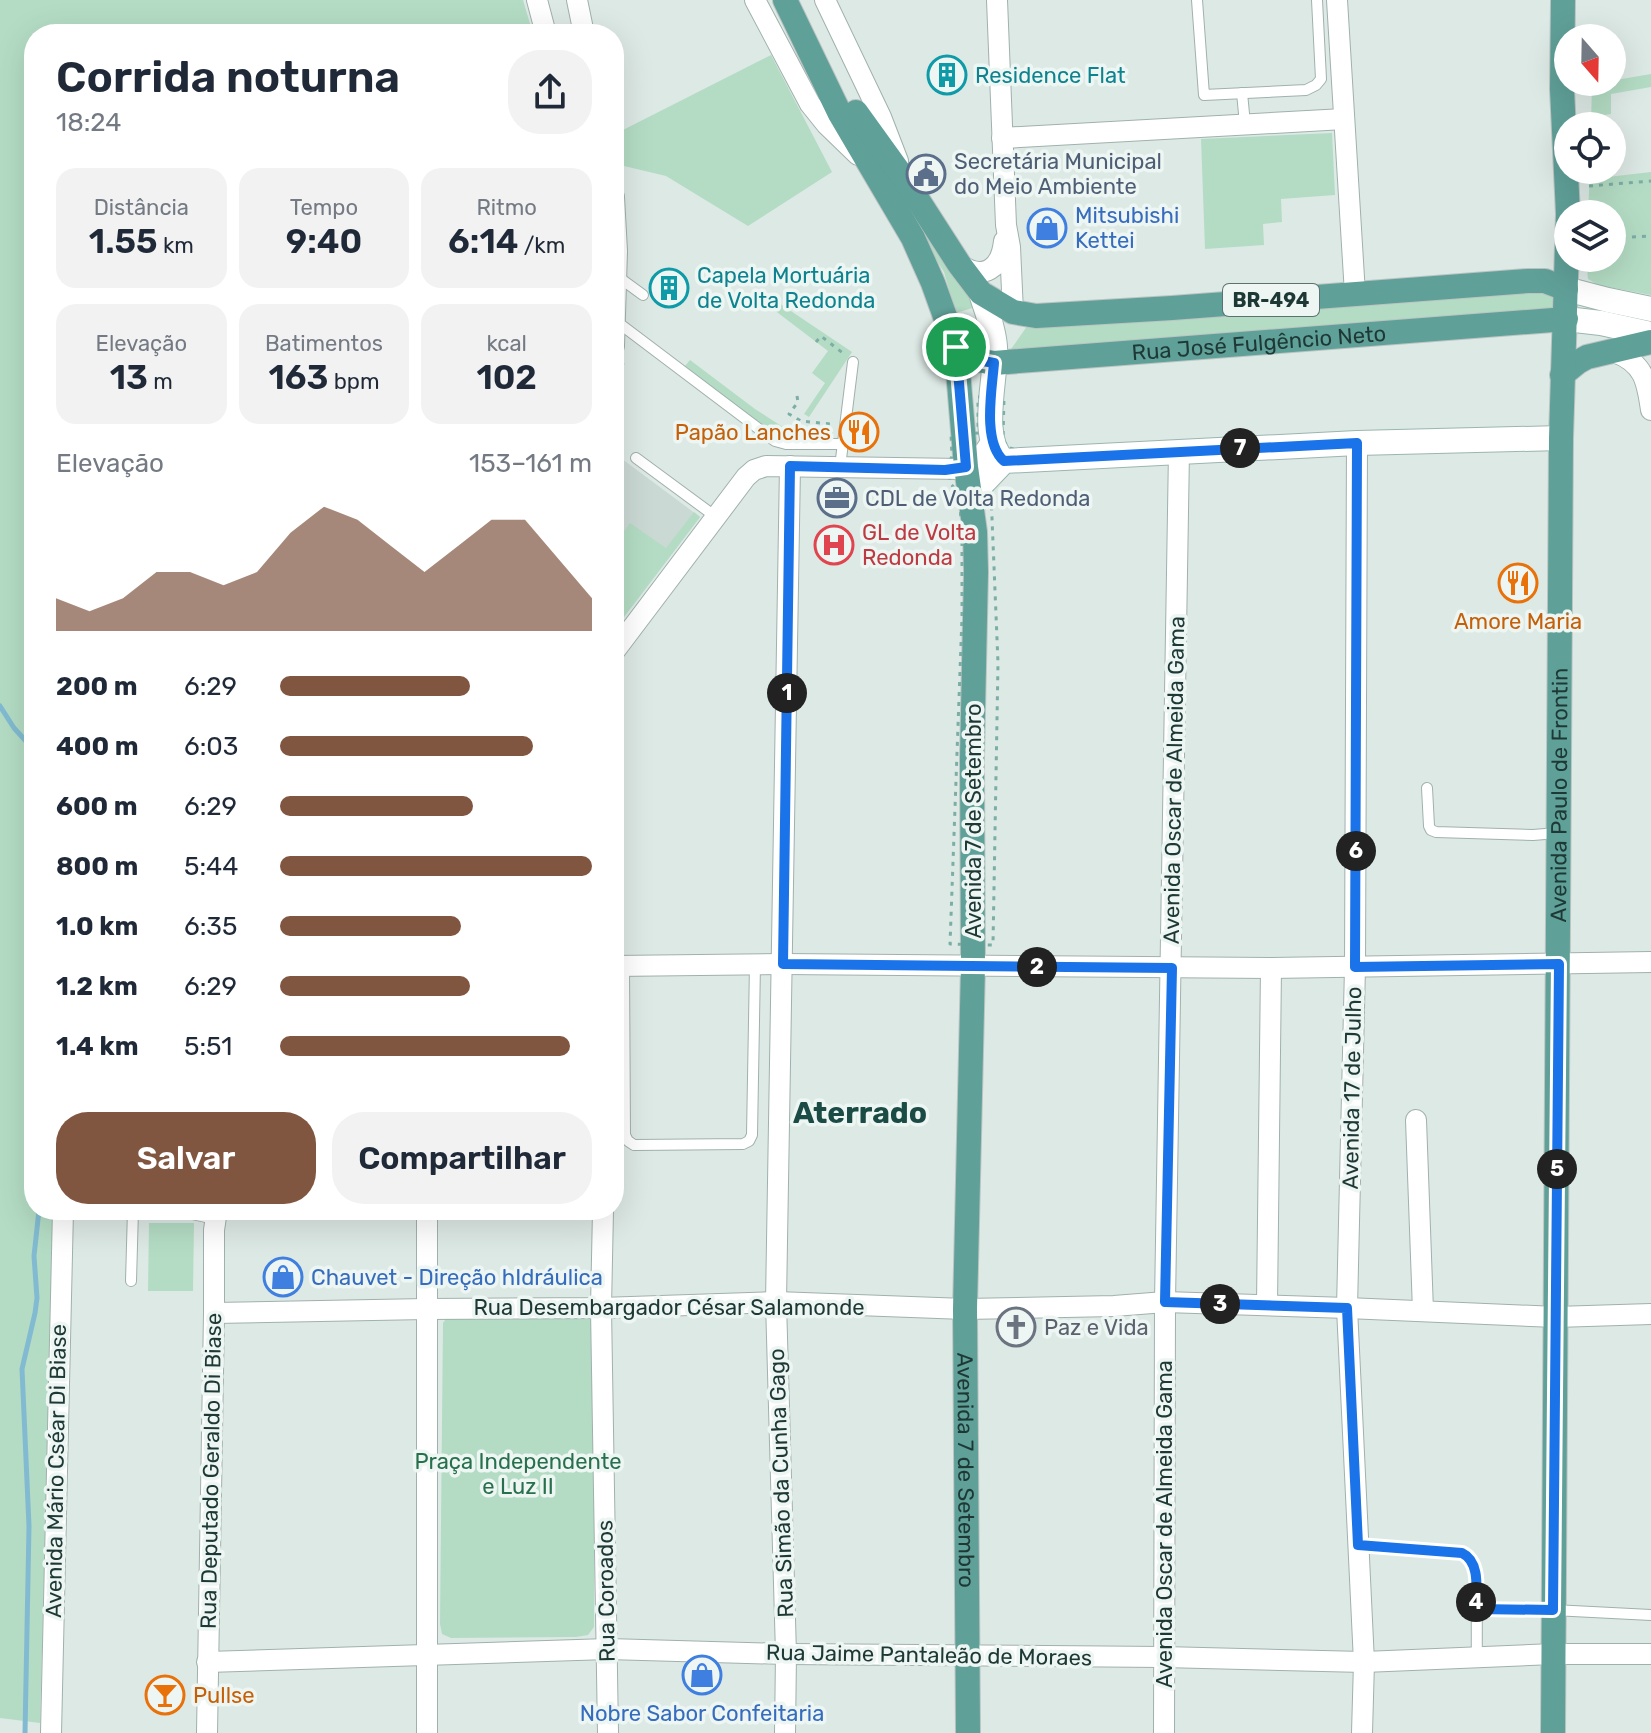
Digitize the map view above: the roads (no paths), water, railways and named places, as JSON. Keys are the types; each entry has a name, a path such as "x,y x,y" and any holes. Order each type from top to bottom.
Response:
{"main road":[{"path":"785,0 846,110 905,180 981,293"},
{"path":"797,0 846,110"},
{"name":"Avenida Paulo de Frontin","path":"1553,1733 1561,438 1568,214 1562,89 1563,0"},
{"name":"Avenida 7 de Setembro","path":"846,110 873,170 913,238 956,347 975,532 973,966 965,1309 968,1733"},
{"name":"Rua José Fulgêncio Neto","path":"981,293 1013,312 1036,316 1537,280 1552,282 1566,289"},
{"name":"Rua José Fulgêncio Neto","path":"956,347 972,359 994,363 1566,319"},
{"path":"1562,375 1587,357 1651,342"}],"street":[{"path":"537,0 543,24"},
{"path":"577,0 582,24"},
{"name":"Avenida 7 de Setembro","path":"755,0 810,104 873,170"},
{"path":"825,0 881,117 905,180"},
{"path":"997,0 1006,225 1013,312"},
{"path":"1337,0 1355,294"},
{"path":"1002,138 1344,119"},
{"path":"959,264 975,272 996,266 1003,253 1006,225"},
{"path":"1566,289 1651,309"},
{"path":"972,508 982,484 1003,454 991,397 993,335 981,293"},
{"path":"1566,319 1651,334"},
{"path":"1614,352 1629,359 1643,373 1651,410"},
{"path":"624,639 746,477 766,466 945,470 966,467 981,457 1003,454 1561,438"},
{"name":"Avenida 17 de Julho","path":"1357,443 1355,967 1347,1308 1364,1662 1362,1733"},
{"name":"Avenida Oscar de Almeida Gama","path":"1164,1733 1165,1302 1179,451"},
{"name":"Rua Simão da Cunha Gago","path":"785,1733 786,1654 776,1302 790,466"},
{"path":"624,966 783,964 1271,968 1651,962"},
{"path":"1267,1305 1271,968"},
{"path":"1416,1120 1423,1311"},
{"name":"Avenida Mário Cséar Di Biase","path":"51,1733 63,1220"},
{"name":"Rua Deputado Geraldo Di Biase","path":"207,1733 216,1220"},
{"path":"427,1220 427,1733"},
{"name":"Rua Coroados","path":"603,1220 601,1308 608,1733"},
{"name":"Rua Desembargador César Salamonde","path":"214,1313 601,1308 776,1302 965,1309 1165,1302 1556,1317 1651,1314"},
{"name":"Rua Jaime Pantaleão de Moraes","path":"207,1662 608,1649 1364,1662 1553,1654 1651,1654"}],"lane":[{"path":"1197,0 1204,95 1306,90 1319,82 1317,0"},
{"path":"1242,93 1245,124"},
{"path":"624,281 643,295"},
{"path":"624,327 775,441 786,444 842,444"},
{"path":"840,467 853,362"},
{"path":"636,458 716,517"},
{"path":"1427,788 1429,826 1436,832 1559,833"},
{"path":"624,1107 625,1135 634,1145 743,1144 749,1141 752,1135 755,964"},
{"path":"131,1281 133,1220"},
{"path":"1358,1545 1470,1556 1474,1564 1477,1657"},
{"path":"1476,1609 1651,1615"}],"waterway":[{"path":"0,706 24,739"},
{"path":"25,1733 29,1526 22,1369 37,1298 34,1256 38,1220"}],"place":[{"name":"Residence Flat","path":"947,75"},
{"name":"Secretária Municipal do Meio Ambiente","path":"926,174"},
{"name":"Mitsubishi Kettei","path":"1047,228"},
{"name":"Capela Mortuária de Volta Redonda","path":"669,288"},
{"name":"Papão Lanches","path":"859,432"},
{"name":"CDL de Volta Redonda","path":"837,498"},
{"name":"GL de Volta Redonda","path":"834,545"},
{"name":"Amore Maria","path":"1518,583"},
{"name":"Chauvet - Direção hIdráulica","path":"283,1277"},
{"name":"Paz e Vida","path":"1016,1327"},
{"name":"Nobre Sabor Confeitaria","path":"702,1675"},
{"name":"Pullse","path":"165,1695"}],"district":[{"name":"Aterrado","path":"860,1113"}],"park label":[{"name":"Praça Independente e Luz II","path":"518,1474"}]}
